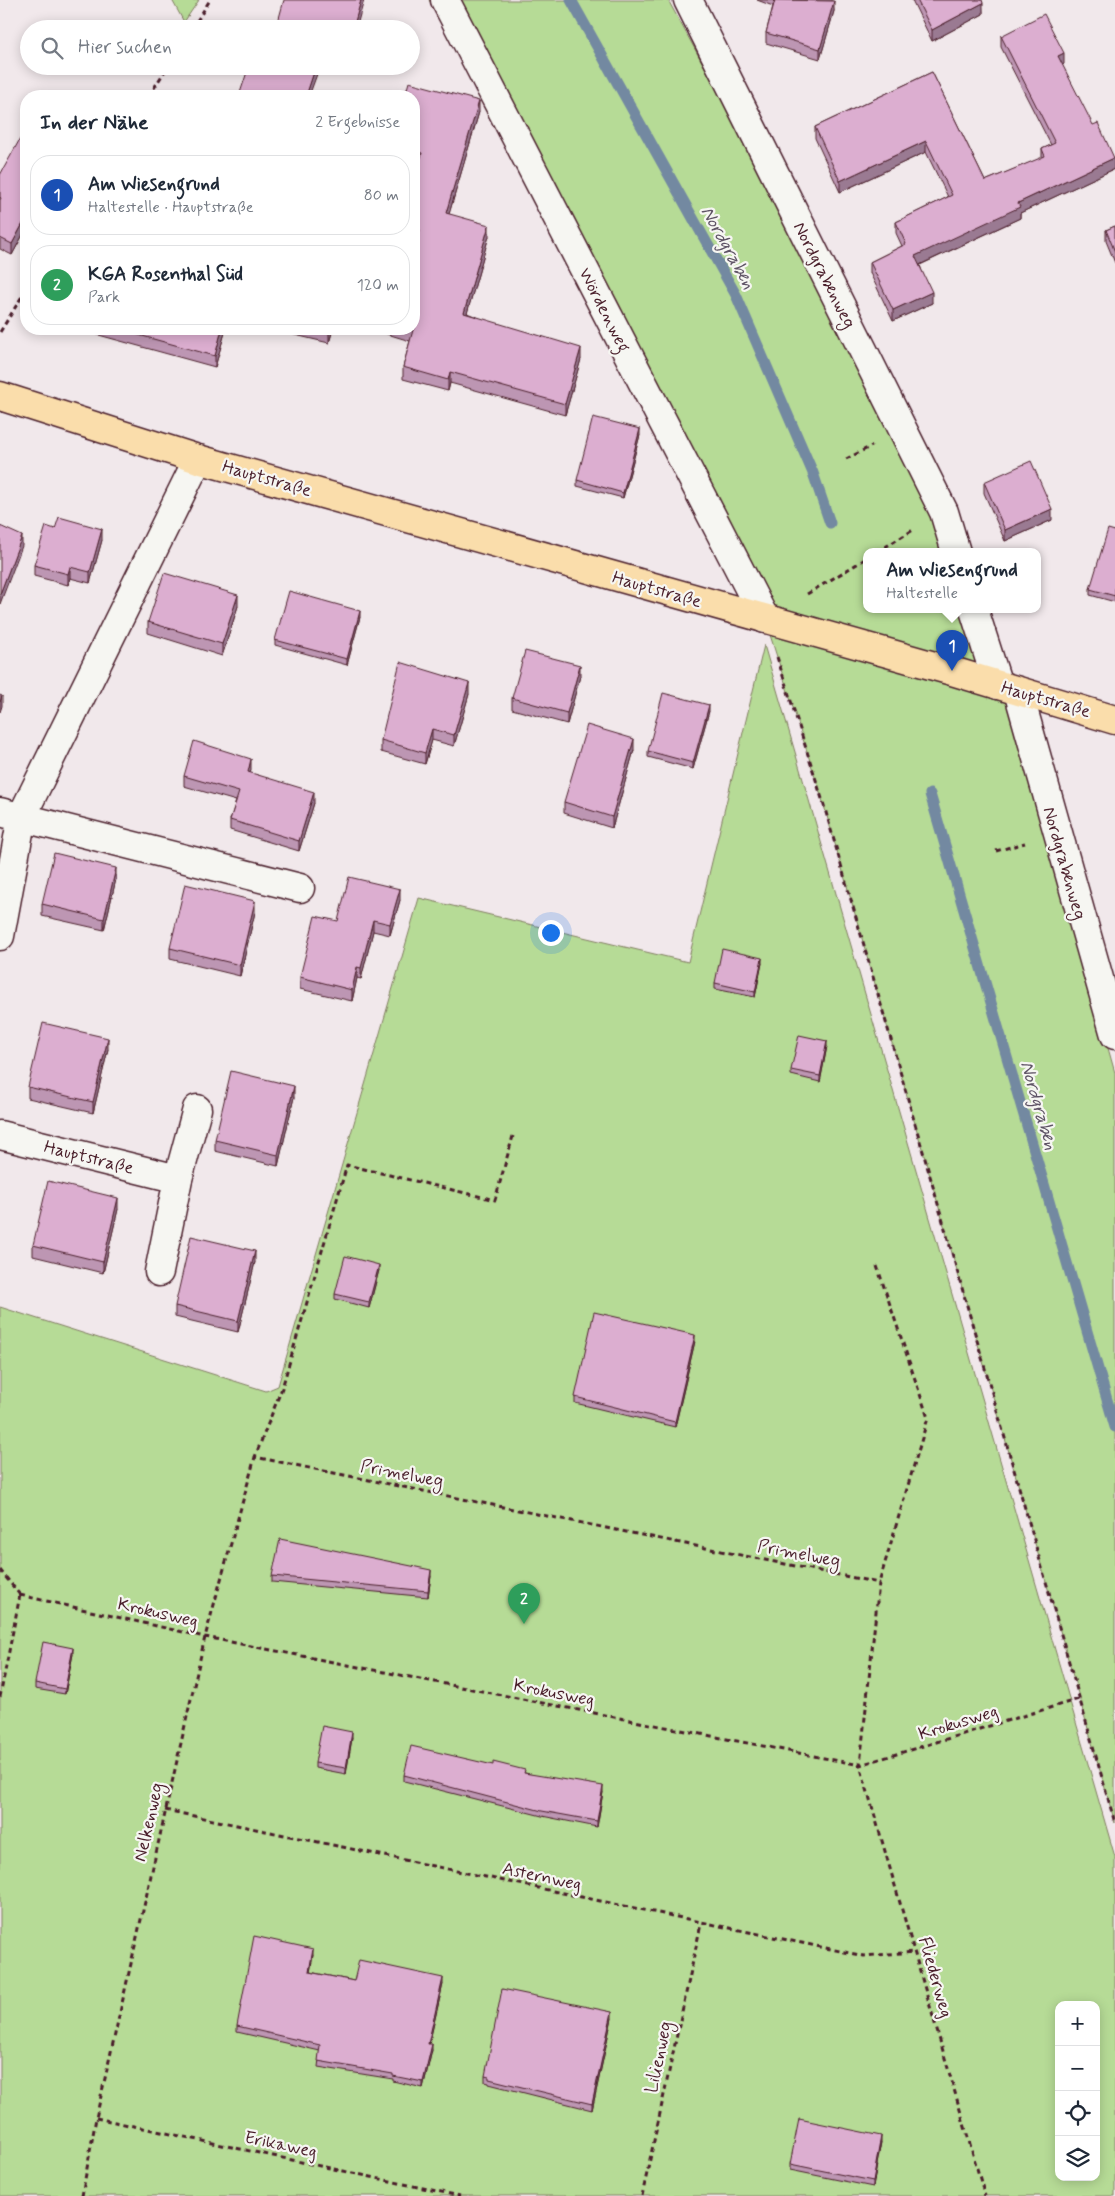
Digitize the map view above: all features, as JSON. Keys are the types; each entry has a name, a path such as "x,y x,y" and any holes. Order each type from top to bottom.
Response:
{"main road":[{"name":"Hauptstraße","path":"0,396 198,459 1115,720"}],"street":[{"name":"Wördenweg","path":"445,0 765,619"},
{"name":"Nordgrabenweg","path":"688,0 944,512 955,548"},
{"name":"Hauptstraße","path":"0,936 11,814 198,459"},
{"name":"Nordgrabenweg","path":"975,613 1008,688 1057,834 1115,1034"},
{"path":"11,814 300,888"},
{"path":"159,1272 178,1179 197,1109"},
{"name":"Hauptstraße","path":"0,1135 178,1179"}],"path":[{"path":"198,20 210,0"},
{"path":"153,90 162,75"},
{"path":"0,332 20,300"},
{"path":"846,459 878,444"},
{"path":"884,548 944,512"},
{"path":"765,619 863,560"},
{"path":"779,662 823,802 1115,1823"},
{"path":"996,852 1031,842"},
{"path":"254,1457 282,1388 347,1165 495,1200 513,1136"},
{"path":"860,1765 878,1583 928,1418 877,1266"},
{"name":"Primelweg","path":"254,1457 878,1583"},
{"name":"Nelkenweg","path":"82,2196 96,2118 205,1637 254,1457"},
{"path":"0,1570 20,1595 0,1697"},
{"name":"Krokusweg","path":"20,1595 205,1637 860,1765 1080,1699"},
{"name":"Fliederweg","path":"860,1765 985,2196"},
{"name":"Asternweg","path":"165,1810 701,1924 864,1956 914,1952"},
{"name":"Lilienweg","path":"642,2196 701,1924"},
{"name":"Erikaweg","path":"96,2118 460,2196"}],"green space":[{"path":"172,0 199,0 185,20 183,20"},
{"path":"429,0 668,0 904,431 956,548 863,548 863,613 978,613 1020,735 1115,1073 1115,1823 823,802 765,619"},
{"path":"764,645 1115,1857 1115,2196 0,2196 0,1307 266,1391 278,1386 419,898 688,962"}],"building":[{"path":"284,0 361,0 355,20 278,20"},
{"path":"775,0 834,1 820,49 766,33"},
{"path":"917,0 982,0 983,3 932,30"},
{"path":"1044,14 1064,53 1058,56 1093,125 1098,123 1114,158 1018,203 1020,207 915,256 932,292 893,310 870,262 906,244 896,222 952,195 926,141 840,181 815,127 932,72 985,181 1045,156 1042,149 1055,143 1001,36"},
{"path":"246,75 313,75 308,90 241,90"},
{"path":"409,82 479,101 446,213 489,225 464,313 581,348 565,404 450,372 448,380 403,367 412,335 420,335 420,160 422,153 420,152 420,90 407,90"},
{"path":"20,139 20,229 12,244 0,238 0,175"},
{"path":"1115,226 1115,252 1106,230"},
{"path":"139,335 220,335 215,356"},
{"path":"593,417 640,429 623,493 577,480"},
{"path":"1031,461 1052,509 1005,530 984,482"},
{"path":"59,517 102,529 90,572 70,567 68,574 34,565 46,526 55,529"},
{"path":"0,526 22,536 0,594"},
{"path":"1108,529 1115,531 1115,596 1090,589"},
{"path":"164,573 238,595 222,644 148,622"},
{"path":"289,591 360,611 347,659 275,640"},
{"path":"525,651 580,665 567,713 512,698"},
{"path":"400,662 469,683 454,735 432,729 425,753 381,740"},
{"path":"663,693 709,705 693,763 648,751"},
{"path":"587,725 634,739 612,817 564,802"},
{"path":"194,741 251,759 248,772 314,792 299,841 230,820 239,792 184,776"},
{"path":"54,853 116,868 104,919 42,904"},
{"path":"349,877 400,889 390,924 373,920 361,968 357,967 352,990 300,977 315,916 338,921"},
{"path":"185,884 255,901 240,965 170,948"},
{"path":"722,949 762,958 755,992 715,983"},
{"path":"43,1023 108,1038 93,1102 28,1087"},
{"path":"799,1035 827,1041 820,1076 791,1070"},
{"path":"231,1071 294,1086 278,1155 215,1140"},
{"path":"48,1181 118,1198 103,1262 33,1245"},
{"path":"191,1236 255,1251 238,1321 175,1306"},
{"path":"345,1256 379,1265 369,1302 335,1294"},
{"path":"594,1312 695,1335 675,1422 575,1397"},
{"path":"280,1539 431,1570 428,1591 272,1576"},
{"path":"43,1642 73,1648 65,1689 35,1683"},
{"path":"322,1726 352,1732 346,1768 315,1763"},
{"path":"411,1746 493,1765 493,1762 525,1770 524,1773 603,1786 597,1821 542,1811 404,1775"},
{"path":"254,1936 313,1949 309,1972 354,1981 359,1960 443,1978 428,2044 432,2044 423,2082 393,2076 393,2074 318,2061 320,2045 237,2026"},
{"path":"502,1989 612,2012 592,2104 489,2079 489,2077 485,2076"},
{"path":"799,2119 881,2136 873,2181 790,2164"}],"waterway":[{"name":"Nordgraben","path":"571,0 736,295 813,473 830,523"},
{"name":"Nordgraben","path":"930,794 1115,1427"}],"place":[{"name":"Am Wiesengrund","path":"952,671"},
{"name":"KGA Rosenthal Süd","path":"524,1624"}]}
